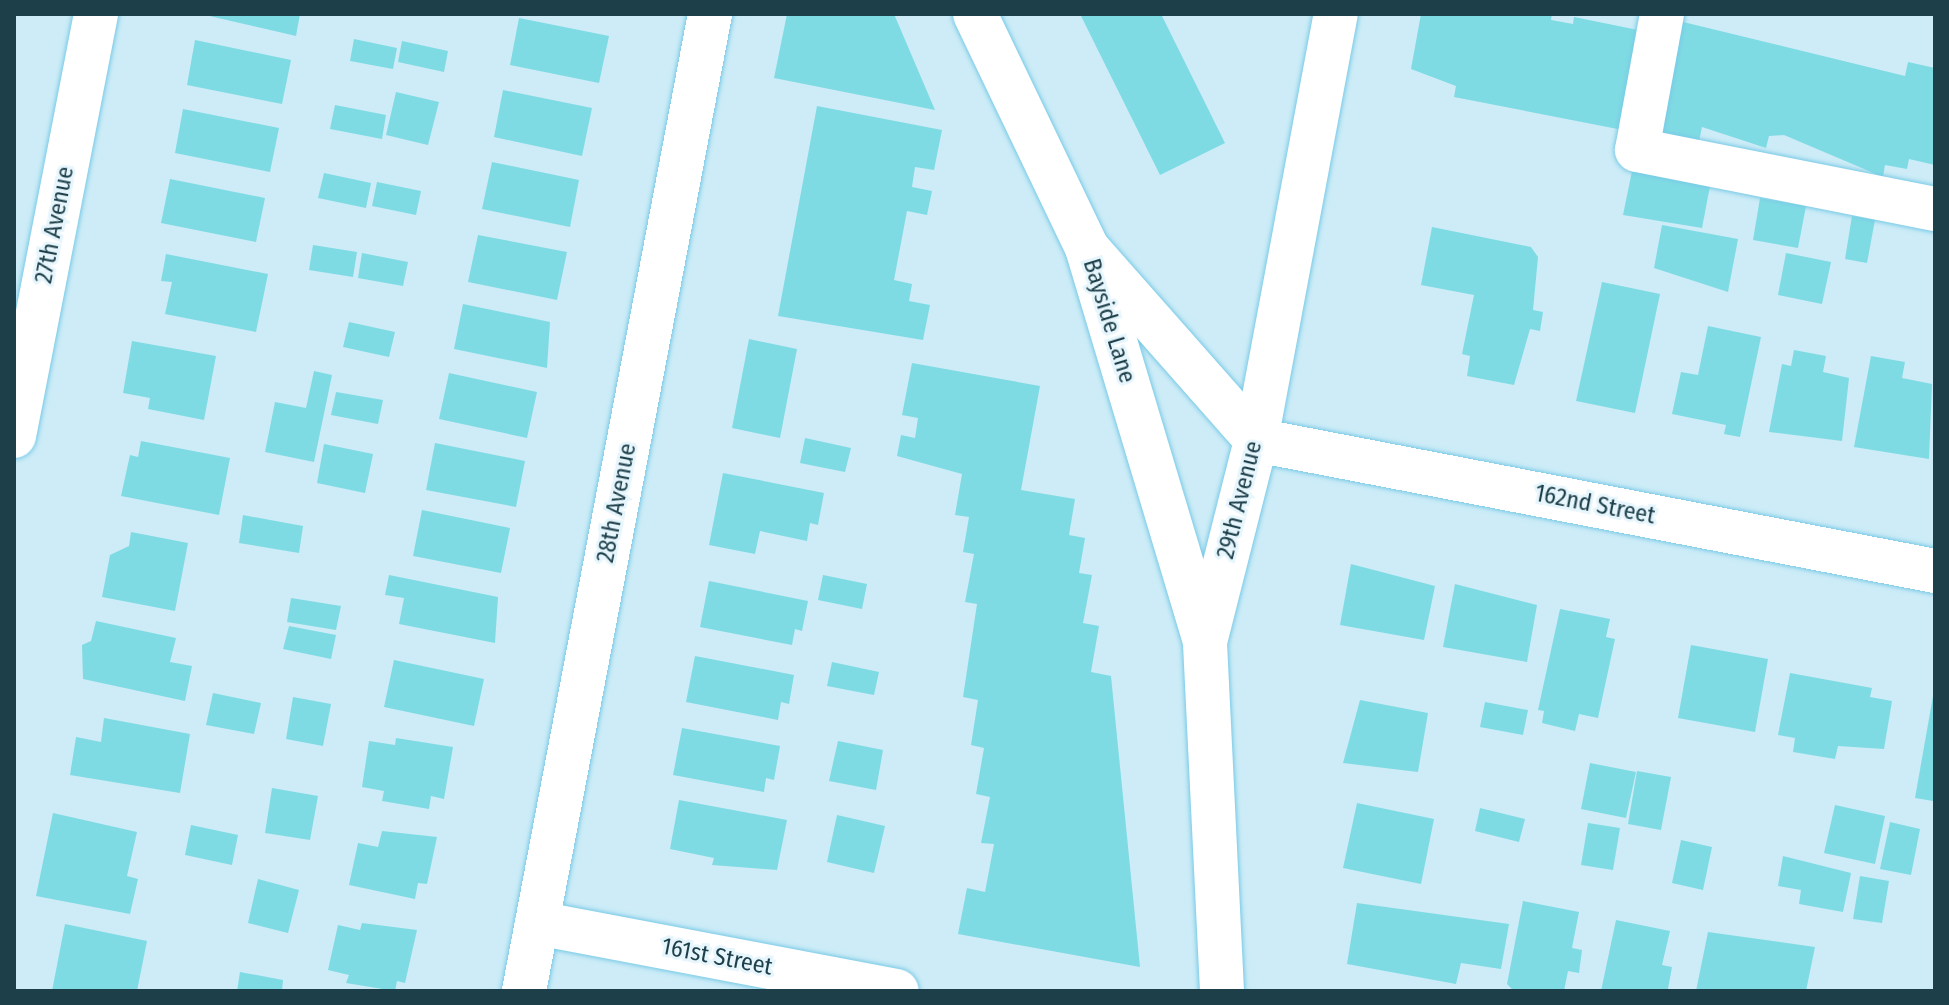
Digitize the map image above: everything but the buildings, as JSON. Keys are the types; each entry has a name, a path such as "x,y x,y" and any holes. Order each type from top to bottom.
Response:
{"street":[{"name":"27th Avenue","path":"14,436 96,14"},
{"name":"28th Avenue","path":"524,991 710,14"},
{"name":"Bayside Lane","path":"975,14 1087,248 1205,642"},
{"name":"29th Avenue","path":"1222,991 1205,642 1256,440 1336,14"},
{"path":"1662,14 1637,150 1935,209"},
{"path":"1087,248 1256,440"},
{"name":"162nd Street","path":"1256,440 1935,571"},
{"name":"161st Street","path":"537,923 897,991"}]}
